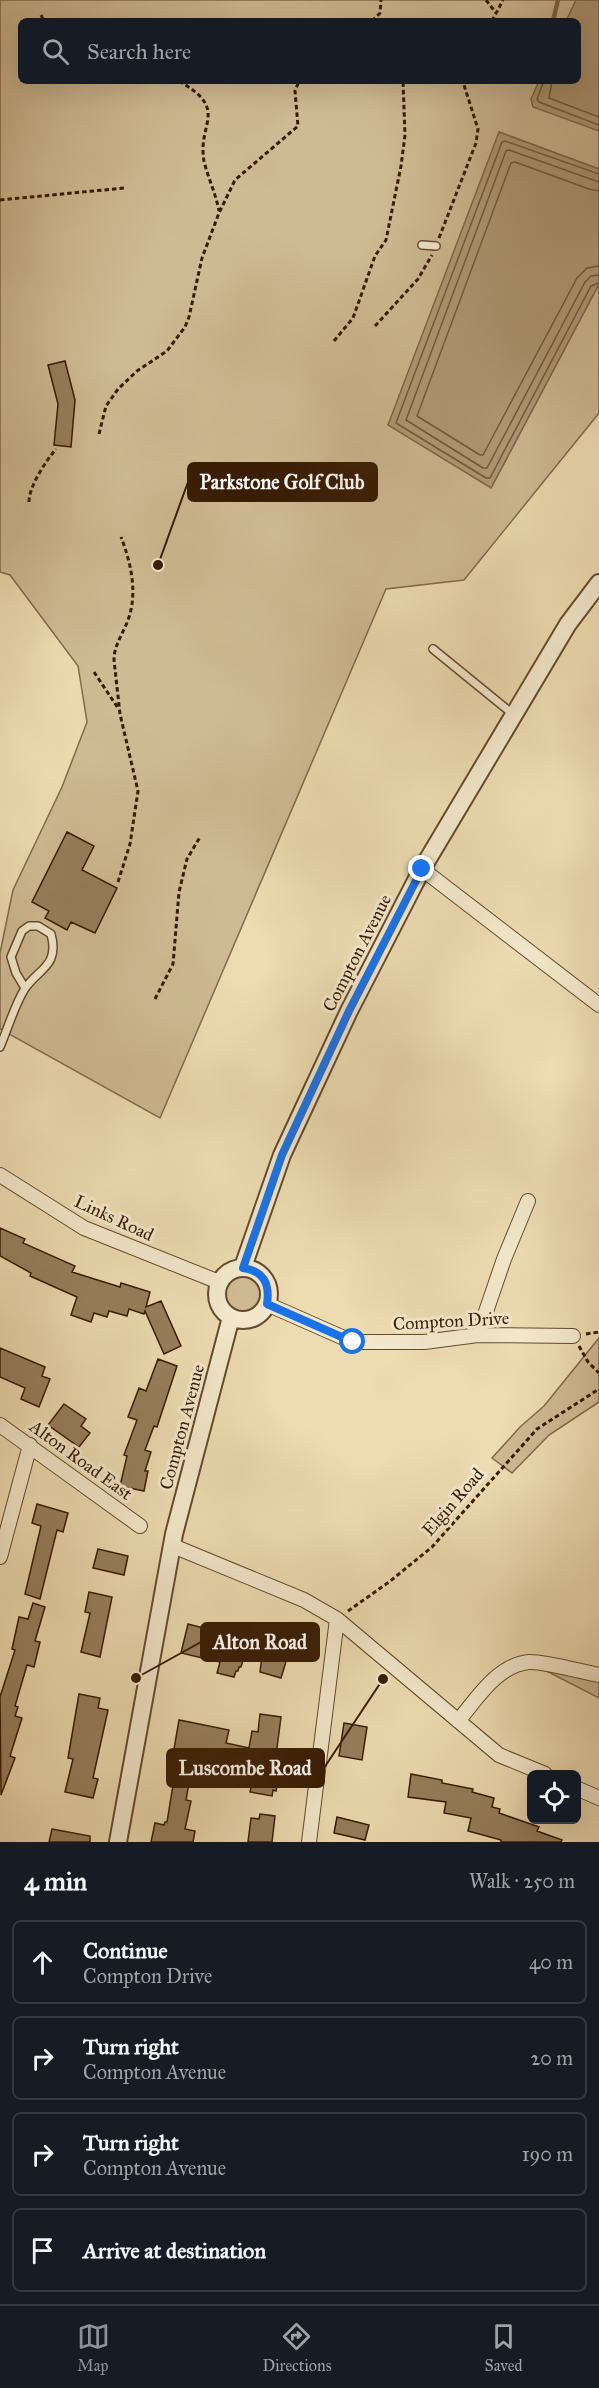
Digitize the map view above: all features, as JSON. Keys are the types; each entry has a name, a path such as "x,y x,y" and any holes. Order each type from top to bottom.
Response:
{"street":[{"name":"Compton Avenue","path":"243,1268 282,1155 349,1011 422,869 568,624 599,583"},
{"path":"422,869 599,1005"},
{"name":"Links Road","path":"0,1175 84,1228 219,1282"},
{"path":"478,1335 504,1259 528,1201"},
{"path":"252,1269 266,1281 269,1290 267,1304 262,1312 254,1317 245,1320 231,1317 220,1306 217,1289 219,1282 232,1270 252,1269"},
{"name":"Compton Drive","path":"267,1304 353,1342 424,1342 478,1335 573,1336"},
{"name":"Compton Avenue","path":"118,1842 173,1546 231,1317"},
{"name":"Alton Road East","path":"0,1425 140,1526"},
{"path":"0,1557 30,1445"},
{"path":"173,1546 304,1600 337,1619 499,1755 535,1770"},
{"path":"309,1842 337,1619"},
{"path":"458,1721 496,1677 529,1662 599,1675"},
{"path":"581,1790 599,1798"}],"lane":[{"path":"422,244 436,246"},
{"path":"434,649 514,715"},
{"path":"0,1047 25,988 44,971 54,945 51,934 38,927 29,926 22,931 11,957 16,973 25,988"}],"path":[{"path":"375,18 380,13 381,0"},
{"path":"486,0 496,12"},
{"path":"493,18 503,0"},
{"path":"183,84 199,95 207,108 208,126 204,160 219,213"},
{"path":"99,434 106,406 118,389 137,371 166,351 185,327 192,307 196,275 219,213 235,180 298,126 295,91 298,84"},
{"path":"334,341 353,318 375,256 386,240 405,135 404,84"},
{"path":"375,326 418,279 436,246 476,143 478,129 464,84"},
{"path":"0,200 124,188"},
{"path":"29,502 29,496 40,471 56,449"},
{"path":"118,882 130,844 138,791 126,748 119,709 114,651 131,611 131,568 121,537"},
{"path":"94,672 119,709"},
{"path":"155,999 173,964 179,892 187,859 200,837"},
{"path":"573,1336 588,1362 599,1373"},
{"name":"Elgin Road","path":"337,1619 389,1582 432,1547 537,1429 599,1389"}],"shaded area":[{"path":"0,0 599,0 599,169 499,132 491,488 599,284 599,413 464,580 386,589 160,1118 0,1029 0,953 13,890 62,787 87,722 78,666 10,575 0,572"},
{"path":"238,1268 248,1268 257,1272 265,1280 269,1294 265,1308 257,1316 248,1320 238,1320 229,1316 221,1308 217,1299 217,1289 221,1280 229,1272"},
{"path":"599,1338 599,1402 549,1435 512,1473 492,1458 520,1427 544,1406"},
{"path":"529,1662 599,1675 599,1698"}],"water":[{"path":"576,0 599,0 599,131 533,107 531,99 538,84 581,84 581,18 567,18"},
{"path":"499,132 599,169 599,284 491,488 388,425"}],"building":[{"path":"65,361 75,400 71,447 54,445 58,404 48,365"},
{"path":"67,832 94,846 82,870 117,888 95,933 71,922 67,930 45,918 49,911 32,902"},
{"path":"0,1228 25,1239 23,1243 75,1266 72,1272 120,1287 121,1283 150,1292 146,1307 161,1301 181,1346 164,1354 145,1311 144,1314 129,1309 127,1316 109,1311 107,1317 94,1313 91,1322 71,1315 77,1297 30,1276 31,1273 0,1256"},
{"path":"0,1348 45,1367 42,1376 50,1379 39,1407 21,1399 25,1388 0,1377"},
{"path":"158,1359 177,1366 157,1427 154,1426 145,1450 151,1452 145,1471 148,1471 144,1491 120,1486 127,1456 124,1455 137,1420 128,1417 139,1388 146,1391"},
{"path":"64,1404 86,1419 81,1426 90,1433 79,1447 48,1425"},
{"path":"37,1504 68,1513 63,1532 57,1530 40,1599 25,1594 41,1526 32,1523"},
{"path":"98,1549 128,1556 124,1575 93,1568"},
{"path":"89,1592 112,1597 100,1657 81,1652 90,1613 85,1612"},
{"path":"33,1603 45,1607 35,1641 40,1642 34,1667 27,1665 15,1706 18,1707 15,1716 22,1718 10,1756 15,1758 1,1795 0,1697 15,1650 12,1649 19,1617 28,1619"},
{"path":"188,1624 223,1633 219,1650 244,1657 234,1677 217,1673 220,1662 181,1653"},
{"path":"263,1648 288,1655 281,1678 260,1672"},
{"path":"79,1694 100,1698 98,1708 108,1710 93,1778 98,1779 93,1798 65,1792 73,1759 68,1758"},
{"path":"260,1714 281,1717 275,1763 279,1763 277,1770 280,1771 276,1791 273,1790 272,1796 250,1792 256,1762 205,1752 204,1757 194,1755 186,1800 191,1801 185,1829 195,1831 193,1842 151,1842 155,1823 164,1825 167,1822 173,1785 168,1784 179,1720 229,1730 226,1743 249,1748 252,1731 258,1732"},
{"path":"344,1723 367,1727 362,1760 339,1756"},
{"path":"411,1774 442,1780 442,1783 473,1789 472,1792 494,1798 492,1807 500,1809 499,1813 539,1827 537,1831 562,1840 561,1842 501,1842 501,1840 468,1831 471,1818 444,1813 446,1802 408,1797"},
{"path":"260,1814 275,1816 272,1842 248,1842 251,1818 259,1819"},
{"path":"337,1817 369,1825 365,1840 334,1833"},
{"path":"52,1829 90,1836 90,1842 49,1842"}],"waterway":[{"path":"554,18 558,0"}],"place":[{"name":"Parkstone Golf Club","path":"158,565"},
{"name":"Alton Road","path":"136,1678"},
{"name":"Luscombe Road","path":"383,1679"}],"route":[{"path":"353,1342 267,1304 269,1290 266,1281 252,1269 243,1268 282,1155 349,1011 422,869"}]}
